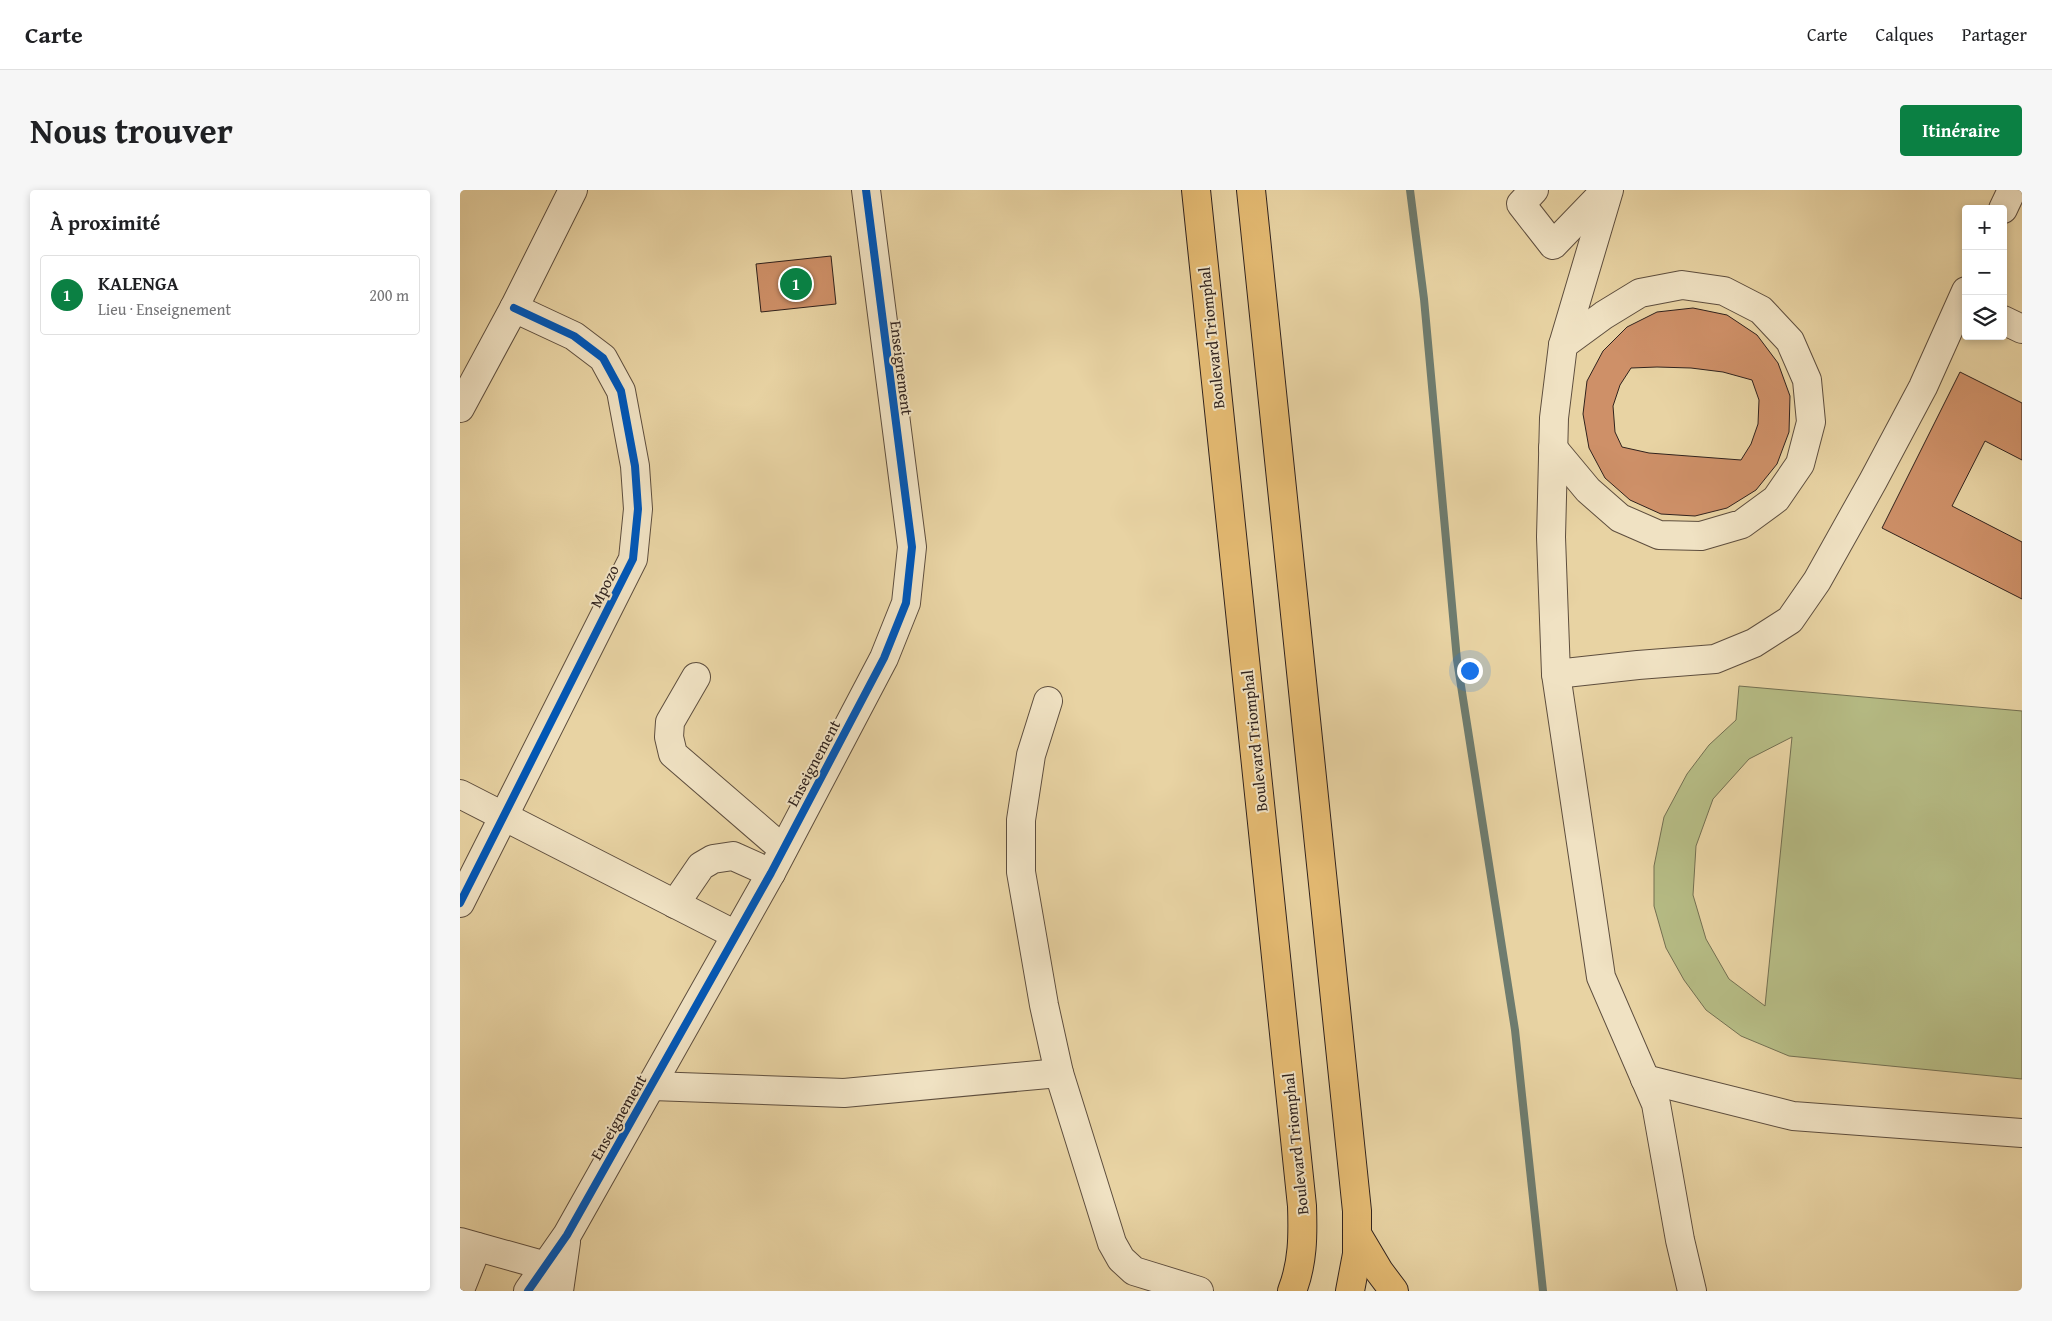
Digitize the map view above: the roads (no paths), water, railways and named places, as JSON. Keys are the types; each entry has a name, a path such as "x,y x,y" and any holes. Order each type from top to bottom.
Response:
{"highway":[{"name":"Boulevard Triomphal","path":"1196,190 1302,1206 1303,1244 1292,1291"},
{"path":"1251,190 1354,1181 1357,1244 1350,1291"},
{"path":"1357,1244 1394,1291"}],"street":[{"path":"460,408 514,308 573,190"},
{"name":"Enseignement","path":"528,1291 567,1235 777,861 884,658 906,603 912,547 866,190"},
{"path":"1534,190 1521,204 1553,244 1608,190"},
{"path":"1608,190 1563,345 1554,418 1551,537 1556,674 1601,976 1656,1104 1680,1240 1692,1291"},
{"path":"2005,205 2012,190"},
{"path":"1552,448 1588,490 1620,518 1659,535 1701,536 1742,524 1776,499 1800,464 1811,422 1807,380 1790,341 1761,310 1724,291 1682,285 1640,293 1604,315 1563,345"},
{"path":"1556,674 1715,659 1754,643 1790,620 1817,581 1873,481 1922,387 1962,302"},
{"name":"Mpozo","path":"460,903 505,817 633,559 638,509 635,466 621,391 604,358 574,336 514,308"},
{"path":"2007,322 2022,329"},
{"path":"696,676 670,722 669,737 673,754 777,861"},
{"path":"1048,701 1031,755 1021,820 1021,872 1044,1005 1059,1073 1112,1242 1121,1259 1134,1271 1199,1291"},
{"path":"460,794 736,935"},
{"path":"674,904 701,866 713,859 733,856 777,861"},
{"path":"652,1086 844,1093 1059,1073"},
{"path":"1645,1079 1793,1116 2022,1133"},
{"name":"Enseignement","path":"559,1291 567,1235"},
{"path":"460,1290 469,1245 546,1266"}],"waterway":[{"path":"1410,190 1424,299 1457,660 1515,1030 1543,1291"}],"place":[{"name":"KALENGA","path":"796,284"}]}
